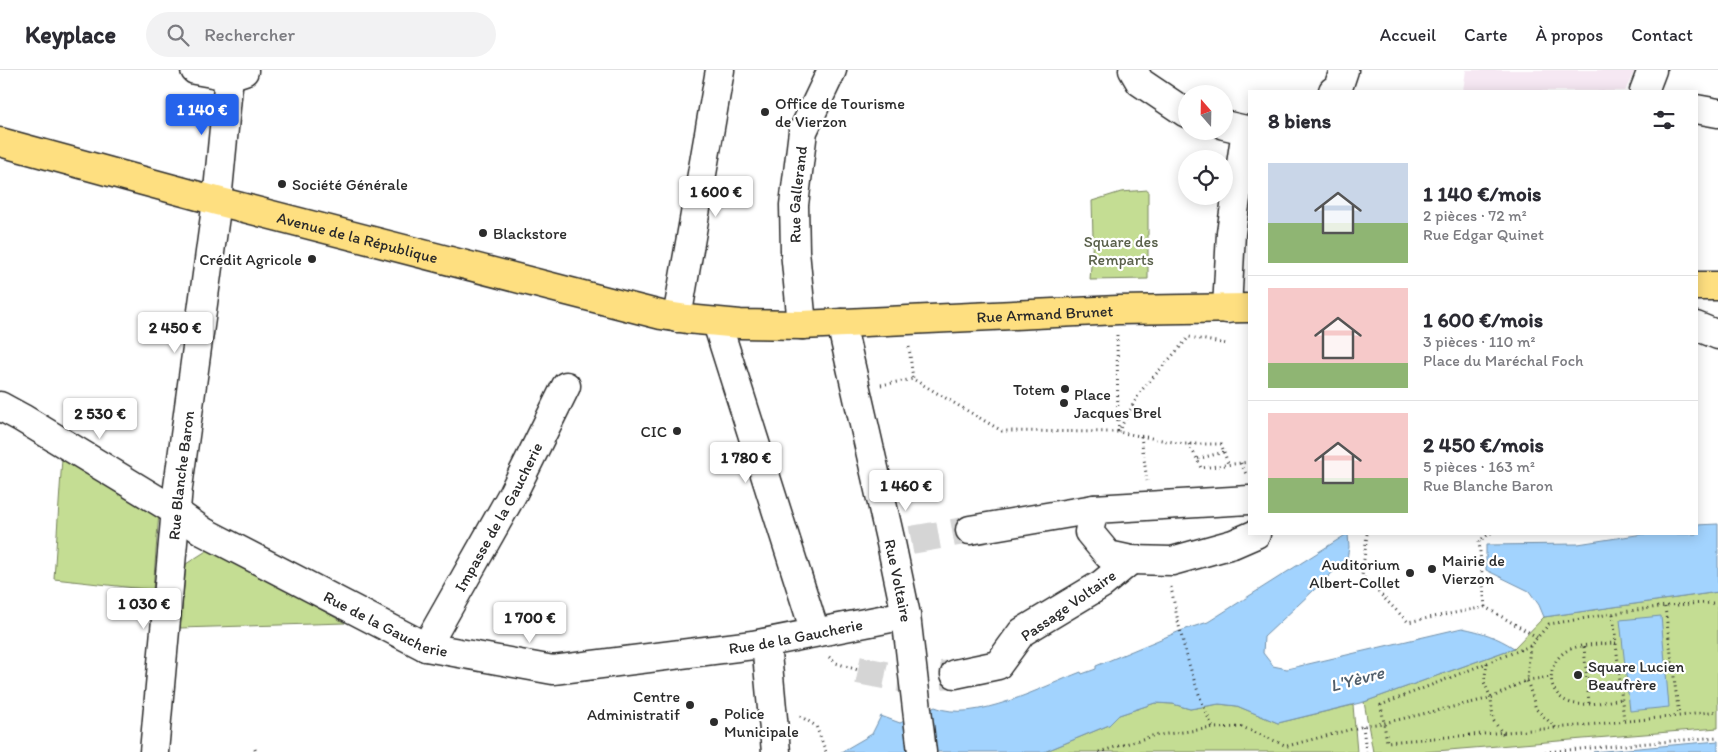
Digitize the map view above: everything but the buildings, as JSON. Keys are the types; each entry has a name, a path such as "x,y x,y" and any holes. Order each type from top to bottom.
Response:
{"main road":[{"name":"Avenue de la République","path":"0,142 217,201 677,318 717,323 802,325"},
{"path":"1698,286 1718,286"},
{"name":"Rue Armand Brunet","path":"802,325 1118,310 1238,309"}],"street":[{"path":"195,70 235,72"},
{"path":"677,318 720,70"},
{"name":"Rue Gallerand","path":"802,325 795,251 794,204 803,131 832,70"},
{"path":"1133,70 1140,82 1178,108"},
{"path":"1335,90 1338,88 1344,70"},
{"path":"1644,90 1652,70"},
{"name":"Rue Blanche Baron","path":"154,752 178,487 235,72"},
{"path":"1698,109 1718,113"},
{"path":"1238,309 1230,233 1239,128"},
{"path":"717,323 814,632"},
{"name":"Rue Voltaire","path":"841,323 901,541 906,615 922,752"},
{"path":"1698,327 1718,335"},
{"name":"Impasse de la Gaucherie","path":"426,647 513,494 566,386"},
{"name":"Rue de la Gaucherie","path":"0,406 176,512 204,532 426,647 553,670 766,643 906,615"},
{"path":"970,530 1094,510 1248,500"},
{"path":"1094,510 1089,532 1108,555 1131,560 1172,561 1233,544 1254,535"},
{"name":"Passage Voltaire","path":"955,674 998,665 1022,632 1102,584 1131,560"},
{"path":"766,643 776,752"}],"path":[{"path":"1118,432 1140,392 1189,337 1227,344"},
{"path":"1117,357 1118,432"},
{"path":"872,387 913,380 1002,431 1118,432 1189,444 1221,444 1228,464"},
{"path":"1141,436 1146,476"},
{"path":"1189,444 1201,468 1248,462"},
{"path":"1196,460 1224,452"},
{"path":"1367,535 1362,576 1408,622 1485,607 1537,637"},
{"path":"1485,607 1479,541 1488,535"},
{"path":"1166,561 1180,630 1203,707 1213,728"},
{"path":"1718,603 1666,607 1549,624 1530,646 1381,705 1387,742 1503,734 1718,711"},
{"path":"1666,607 1679,716"},
{"path":"1613,614 1624,721"},
{"path":"1616,643 1574,647 1558,657 1551,672 1558,696 1572,703 1622,699"},
{"path":"1530,646 1527,680 1536,709 1556,728"},
{"path":"1584,646 1589,703"},
{"path":"828,657 836,663 858,670"},
{"path":"1487,663 1484,682 1491,698 1493,720 1503,734"},
{"path":"1099,752 1152,736 1213,728 1242,728 1287,746 1362,726 1384,724 1491,698 1527,680 1552,677"},
{"path":"816,726 826,752"},
{"path":"1362,726 1366,752"},
{"path":"1545,752 1718,737"}],"shaded area":[{"path":"1466,70 1635,70 1625,90 1463,90"}],"green space":[{"name":"Square des Remparts","path":"1148,190 1148,279 1090,280 1093,237 1092,201 1121,192"},
{"path":"62,458 159,512 153,590 54,579"},
{"path":"211,548 345,623 180,628 186,564"},
{"name":"Square Lucien Beaufrère","path":"1718,592 1718,728 1424,752 1373,752 1364,702 1514,648 1544,617"},
{"path":"1155,703 1173,704 1190,709 1219,704 1237,706 1278,723 1353,705 1357,752 1044,752 1109,725 1119,715"}],"water":[{"path":"1718,524 1718,592 1544,617 1539,605 1529,591 1486,570 1486,545 1578,544 1636,535 1698,535 1698,525"},
{"name":"L'Yèvre","path":"1348,535 1347,559 1264,637 1263,653 1273,666 1287,669 1462,628 1489,635 1514,648 1364,702 1278,723 1237,706 1219,704 1190,709 1173,704 1155,703 1119,715 1109,725 1044,752 841,752 872,734 881,716 900,723 935,707 951,711 969,711 988,707 1029,694 1081,672 1082,674 1096,669 1096,666 1180,631 1208,622"},
{"path":"1661,616 1669,707 1630,711 1620,620"},
{"path":"1718,741 1718,752 1593,752"}],"tunnel":[{"path":"911,540 970,530"},
{"path":"858,670 900,678 955,674"}],"place":[{"name":"Office de Tourisme de Vierzon","path":"765,112"},
{"name":"Société Générale","path":"282,184"},
{"name":"Blackstore","path":"483,233"},
{"name":"Crédit Agricole","path":"312,259"},
{"name":"Totem","path":"1065,389"},
{"name":"Place Jacques Brel","path":"1064,403"},
{"name":"CIC","path":"677,431"},
{"name":"Mairie de Vierzon","path":"1432,569"},
{"name":"Auditorium Albert-Collet","path":"1410,573"},
{"name":"Square Lucien Beaufrère","path":"1578,675"},
{"name":"Centre Administratif","path":"690,705"},
{"name":"Police Municipale","path":"714,722"}]}
